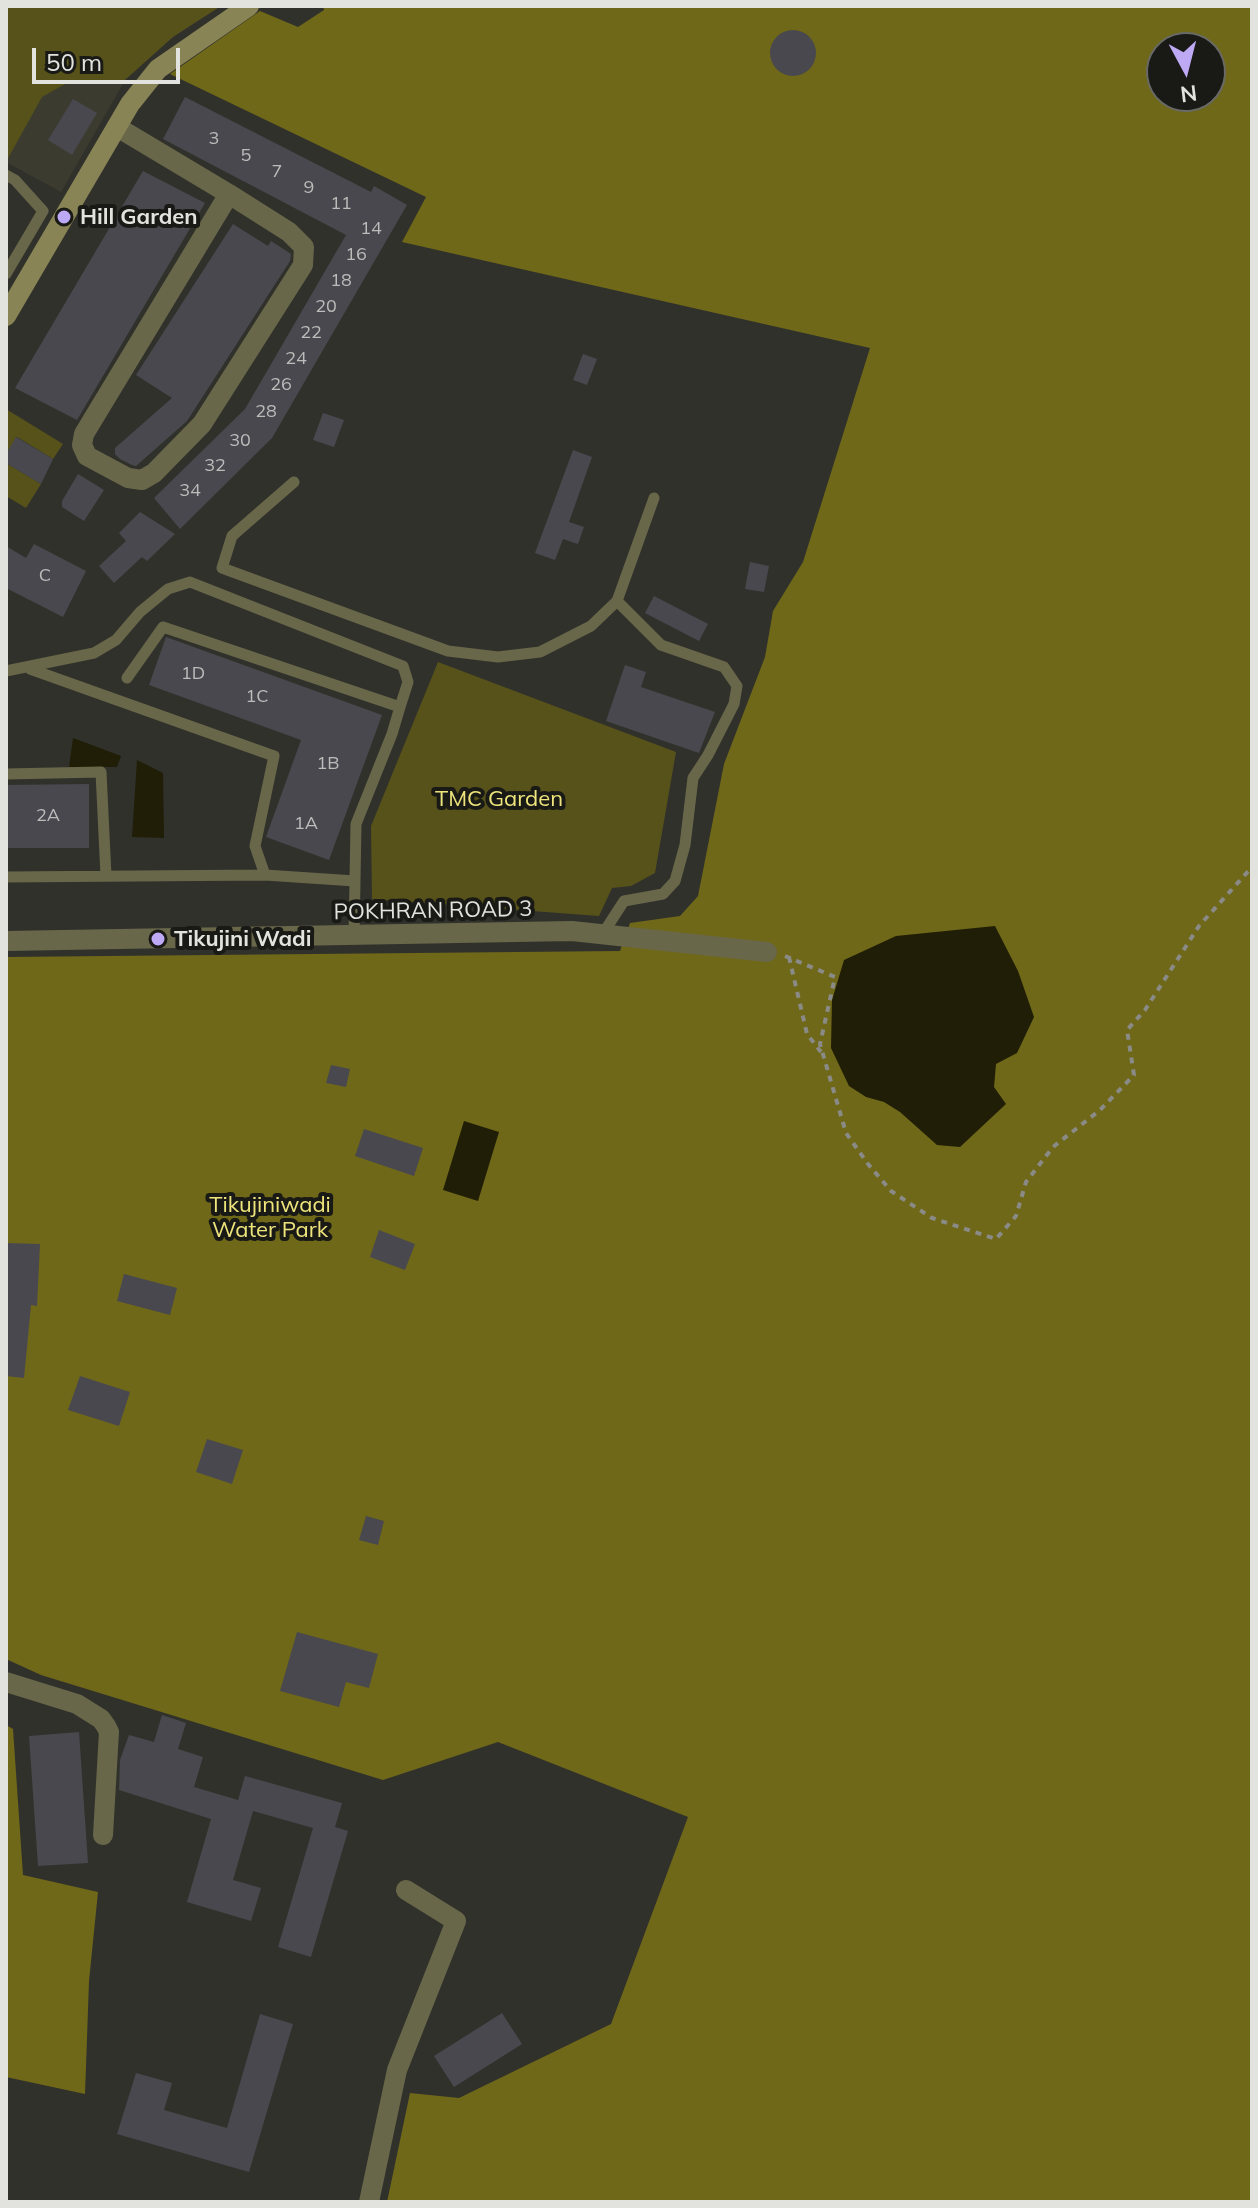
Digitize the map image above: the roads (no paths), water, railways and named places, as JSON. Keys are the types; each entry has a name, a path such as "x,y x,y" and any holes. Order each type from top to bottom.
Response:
{"street":[{"path":"6,316 130,104 158,69 249,6"},
{"path":"117,127 229,194 289,232 304,247 303,265 202,424 154,473 142,480 128,478 87,456 82,445 84,434 229,194"},
{"name":"POKHRAN ROAD 3","path":"6,941 572,931 767,952"},
{"path":"6,1682 77,1704 101,1719 106,1726 109,1732 103,1835"},
{"path":"369,2202 397,2070 456,1921 406,1890"}],"lane":[{"path":"6,175 15,180 43,211 6,274"},
{"path":"294,482 232,536 222,568 448,651 498,657 540,652 591,626 617,601 654,498"},
{"path":"6,671 94,653 116,640 140,612 168,589 190,582 403,666 408,682 356,824 354,937"},
{"path":"602,935 624,901 663,894 675,881 685,845 693,778 734,704 737,686 724,667 661,645 617,601"},
{"path":"127,678 163,627 400,707"},
{"path":"27,668 274,756 255,846 265,875"},
{"path":"6,774 101,772 106,876"},
{"path":"6,877 265,875 355,881"}],"place":[{"name":"Hill Garden","path":"64,217"},
{"name":"Tikujini Wadi","path":"158,939"}],"park label":[{"name":"TMC Garden","path":"499,799"},
{"name":"Tikujiniwadi Water Park","path":"270,1218"}]}
